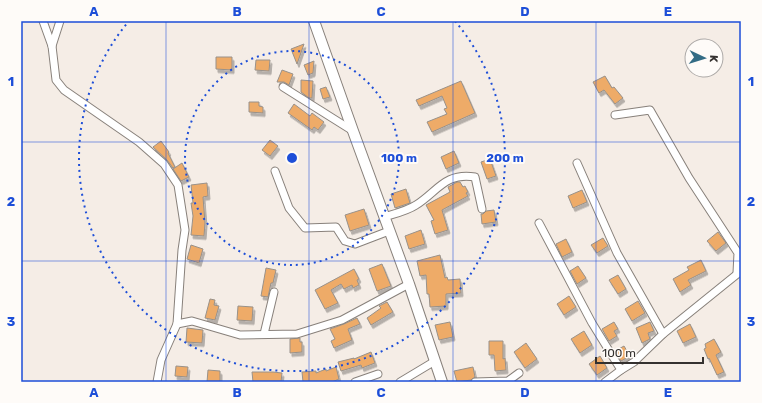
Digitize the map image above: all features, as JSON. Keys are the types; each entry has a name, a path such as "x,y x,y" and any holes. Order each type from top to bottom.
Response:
{"street":[{"path":"42,21 52,46 56,80 64,90 140,142 164,164 178,185 185,230 182,250 177,324 161,360 157,382"},
{"path":"52,46 60,21"},
{"path":"314,21 409,284 442,382"},
{"path":"283,87 353,131"},
{"path":"605,382 634,362 663,334 739,272 738,253 689,178 650,110 615,115"},
{"path":"577,163 617,252 663,334"},
{"path":"275,172 289,208 305,228 336,227 346,241 356,244 389,231"},
{"path":"384,218 415,206 448,179 469,176 475,177 482,209"},
{"path":"539,223 592,323 621,370"},
{"path":"177,324 192,321 240,335 296,334 342,320 409,284"},
{"path":"264,334 274,292"},
{"path":"400,382 435,361"},
{"path":"475,382 508,381 519,373"},
{"path":"355,382 378,374"}],"building":[{"path":"304,44 297,64 291,49"},
{"path":"216,57 232,57 232,70 216,69"},
{"path":"256,60 270,60 269,71 255,70"},
{"path":"314,61 313,73 308,75 304,65"},
{"path":"282,70 293,74 289,85 284,82 277,82"},
{"path":"605,76 612,88 614,87 623,98 615,104 604,90 599,93 593,82"},
{"path":"301,80 313,81 312,98 309,98 301,92"},
{"path":"461,81 475,113 432,132 427,122 447,114 444,109 447,108 442,96 419,106 416,100"},
{"path":"326,87 330,97 323,99 320,89"},
{"path":"249,102 259,102 259,106 263,107 263,113 249,112"},
{"path":"294,104 310,116 312,113 324,122 318,130 314,127 312,130 288,113"},
{"path":"270,140 278,146 270,156 262,150"},
{"path":"161,141 169,152 168,153 175,167 173,168 153,147"},
{"path":"454,151 459,163 446,169 441,157"},
{"path":"490,159 496,176 487,179 481,162"},
{"path":"182,163 189,177 181,181 173,169"},
{"path":"460,182 463,187 465,186 468,196 442,210 448,230 435,234 431,221 434,220 426,205 450,192 448,187"},
{"path":"207,183 208,196 203,197 205,223 204,236 191,235 193,216 191,203 193,203 191,185"},
{"path":"406,189 410,203 395,208 391,194"},
{"path":"582,190 587,202 573,208 568,196"},
{"path":"364,209 369,225 350,231 345,215"},
{"path":"494,210 496,222 482,224 481,214 486,211"},
{"path":"421,230 425,244 409,249 405,236"},
{"path":"718,232 726,243 716,251 707,241"},
{"path":"603,238 608,246 597,253 591,245"},
{"path":"566,239 572,252 562,257 556,244"},
{"path":"191,245 203,249 199,263 187,259"},
{"path":"440,255 445,278 447,277 448,280 460,279 461,293 446,294 446,306 430,307 429,294 427,294 426,275 420,276 417,261"},
{"path":"701,260 706,271 688,280 691,285 680,292 673,279 689,270 687,267"},
{"path":"382,264 391,286 377,291 369,269"},
{"path":"578,266 586,278 577,284 570,271"},
{"path":"266,268 276,270 268,297 261,296"},
{"path":"354,269 359,279 357,280 359,285 353,288 352,285 344,289 341,284 331,290 338,303 325,309 315,290"},
{"path":"618,275 626,289 618,294 609,280"},
{"path":"569,296 576,307 564,315 557,304"},
{"path":"210,299 215,300 214,305 219,306 215,320 205,318"},
{"path":"638,301 645,313 632,321 625,309"},
{"path":"387,302 393,312 371,325 367,318 381,308 379,306"},
{"path":"238,306 253,307 252,321 237,320"},
{"path":"357,318 360,324 348,329 352,340 334,348 331,341 335,339 330,329"},
{"path":"450,322 453,337 439,340 435,325"},
{"path":"614,322 618,329 614,331 617,336 609,341 602,329"},
{"path":"650,322 654,331 648,333 650,339 642,343 636,328"},
{"path":"690,324 696,337 683,343 677,331"},
{"path":"187,328 203,330 202,343 186,342"},
{"path":"584,331 592,345 580,353 571,339"},
{"path":"300,338 300,342 302,342 302,352 290,353 290,339"},
{"path":"714,339 721,352 716,355 724,372 717,375 704,349 706,348 705,344"},
{"path":"489,341 503,341 503,359 505,358 506,370 495,371 494,355 489,355"},
{"path":"526,343 537,359 525,368 514,352"},
{"path":"624,346 630,356 621,361 615,351"},
{"path":"371,352 375,363 362,368 361,365 341,371 338,362 354,359"},
{"path":"600,356 607,368 597,375 589,364"},
{"path":"176,366 188,367 187,377 175,376"},
{"path":"336,367 339,379 332,382 303,382 302,372 316,371 316,373"},
{"path":"473,367 475,377 471,380 457,382 454,371"},
{"path":"208,370 220,371 220,382 207,382"},
{"path":"252,372 282,373 281,382 253,382"}]}
